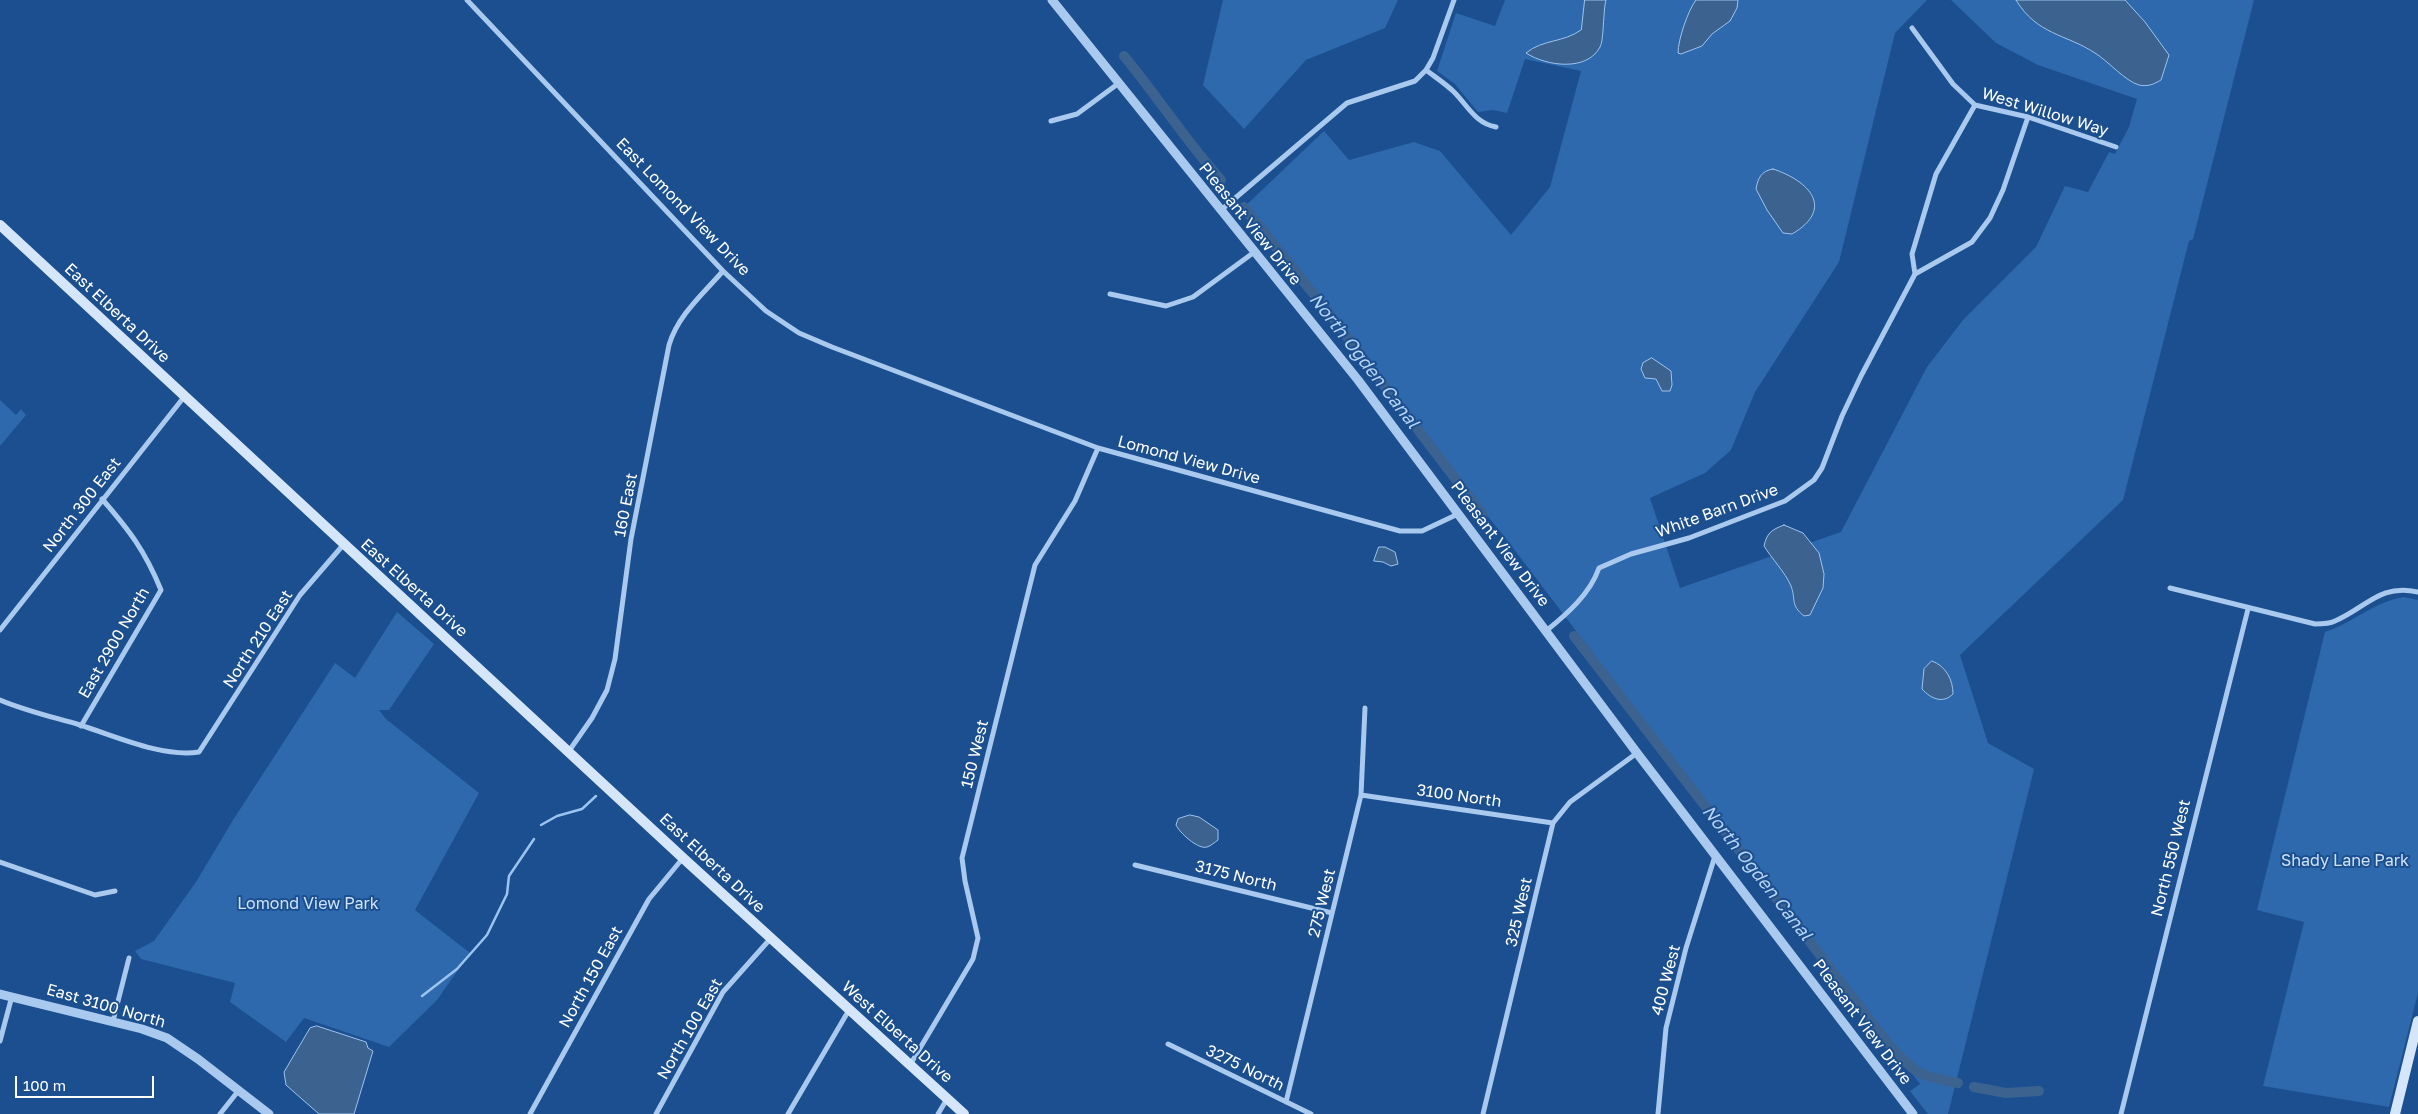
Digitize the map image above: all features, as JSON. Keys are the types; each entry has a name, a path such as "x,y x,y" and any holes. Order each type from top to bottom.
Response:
{"main road":[{"name":"East Elberta Drive","path":"0,225 184,397 809,972"},
{"name":"West Elberta Drive","path":"809,972 964,1114"},
{"path":"2395,1114 2418,1021"}],"street":[{"name":"East Lomond View Drive","path":"467,0 723,271 766,311 799,333 917,379"},
{"name":"Pleasant View Drive","path":"1052,0 1253,253 1358,380 1637,752 1913,1114"},
{"path":"1220,211 1347,103 1402,87 1415,81 1426,70 1454,0"},
{"name":"West Willow Way","path":"1912,28 1953,84 1975,105 2028,117 2116,147"},
{"path":"1426,70 1454,92 1477,119 1496,127"},
{"path":"1051,121 1077,114 1119,83"},
{"path":"1975,105 1936,174 1912,254 1915,274 1972,242 1990,218 2003,190 2028,117"},
{"path":"1110,294 1166,306 1193,297 1253,253"},
{"name":"160 East","path":"569,751 592,718 607,690 616,660 631,539 669,345 674,330 684,315 723,271"},
{"name":"White Barn Drive","path":"1546,630 1572,609 1596,577 1599,568 1631,554 1689,538 1785,501 1814,480 1822,468 1861,376 1915,274"},
{"name":"Lomond View Drive","path":"917,379 1098,448 1400,531 1422,532 1458,514"},
{"name":"North 300 East","path":"0,630 184,397"},
{"name":"150 West","path":"910,1066 973,959 978,938 962,858 1035,565 1076,502 1098,448"},
{"name":"East 2900 North","path":"81,726 161,590 150,561 130,532 102,499"},
{"name":"North 210 East","path":"81,726 138,743 185,754 199,752 300,595 344,544"},
{"path":"2170,588 2248,609 2315,624 2334,622 2371,599 2392,590 2404,589 2418,592"},
{"name":"North 550 West","path":"2120,1114 2248,609"},
{"path":"0,700 20,709 81,726"},
{"name":"275 West","path":"1286,1102 1361,795 1365,708"},
{"name":"325 West","path":"1483,1114 1553,823 1570,802 1637,752"},
{"name":"3100 North","path":"1361,795 1553,823"},
{"name":"400 West","path":"1658,1114 1666,1028 1686,948 1715,855"},
{"name":"North 150 East","path":"530,1114 649,899 684,858"},
{"path":"0,862 95,895 115,891"},
{"name":"3175 North","path":"1135,864 1332,913"},
{"name":"North 100 East","path":"656,1114 723,992 771,938"},
{"path":"113,1021 129,958"},
{"name":"East 3100 North","path":"0,994 142,1028 167,1038 269,1114"},
{"path":"0,1041 12,996"},
{"path":"788,1114 849,1010"},
{"name":"3275 North","path":"1168,1044 1311,1114"},
{"path":"220,1114 239,1090"},
{"path":"938,1114 948,1099"}],"green space":[{"path":"1223,0 1398,0 1385,28 1306,60 1244,129 1203,85"},
{"path":"1505,0 1927,0 1895,33 1839,262 1755,392 1731,450 1705,473 1650,498 1680,588 1841,532 1927,367 1963,320 2036,247 2065,186 2088,192 2109,152 2115,154 2129,127 2137,99 2038,65 1996,43 1951,0 2254,0 2193,239 2189,241 2123,500 1960,655 1988,743 2034,769 1948,1114 1928,1114 1910,1091 1920,1084 1507,540 1240,211 1324,131 1349,160 1414,142 1440,151 1511,235 1550,187 1581,71 1525,59 1507,113 1493,110 1478,112 1455,84 1437,71 1456,13 1495,26"},
{"path":"0,400 16,415 21,409 26,415 0,446"},
{"name":"Shady Lane Park","path":"2404,597 2418,600 2418,993 2389,1107 2263,1086 2304,922 2257,910 2325,632 2383,603"},
{"name":"Lomond View Park","path":"397,612 434,644 389,710 379,710 386,719 479,793 415,910 470,953 437,1000 389,1047 304,1018 286,1042 230,1002 235,983 141,959 135,951 154,941 196,882 233,820 335,663 355,678"}],"shaded area":[{"path":"1585,0 1606,0 1601,43 1594,55 1586,60 1566,64 1544,61 1526,53 1539,45 1567,37 1581,30"},
{"path":"1696,0 1738,0 1737,8 1730,21 1712,34 1702,46 1681,54 1678,53 1678,47 1687,18"},
{"path":"2016,0 2125,0 2145,22 2169,55 2161,80 2142,86 2134,83 2095,53 2052,32 2033,20 2024,12"},
{"path":"1773,169 1786,174 1807,188 1815,206 1812,215 1805,225 1792,234 1783,233 1767,210 1756,189 1761,176 1766,171"},
{"path":"1652,358 1671,371 1672,385 1670,391 1662,391 1656,379 1645,378 1641,369 1643,363"},
{"path":"1784,525 1803,533 1819,553 1824,574 1823,588 1810,615 1804,616 1797,608 1791,586 1764,546 1770,532"},
{"path":"1379,547 1385,547 1395,552 1398,564 1391,566 1383,562 1374,561"},
{"path":"1932,661 1945,670 1952,684 1953,694 1945,699 1933,698 1922,689 1924,669"},
{"path":"1190,815 1199,817 1218,830 1218,840 1203,847 1185,836 1176,825 1178,819"},
{"path":"317,1026 366,1042 368,1048 373,1051 354,1114 319,1114 286,1085 284,1072 310,1028"}],"waterway":[{"name":"North Ogden Canal","path":"1124,56 1221,180"},
{"name":"North Ogden Canal","path":"1244,207 1324,307 1483,515"},
{"name":"North Ogden Canal","path":"1574,636 1890,1046 1913,1069 1920,1073 1958,1083"},
{"path":"541,825 557,816 582,809 596,796"},
{"path":"422,996 457,969 487,935 507,894 509,876 534,839"},
{"name":"North Ogden Canal","path":"1974,1087 2006,1093 2039,1091"}]}
